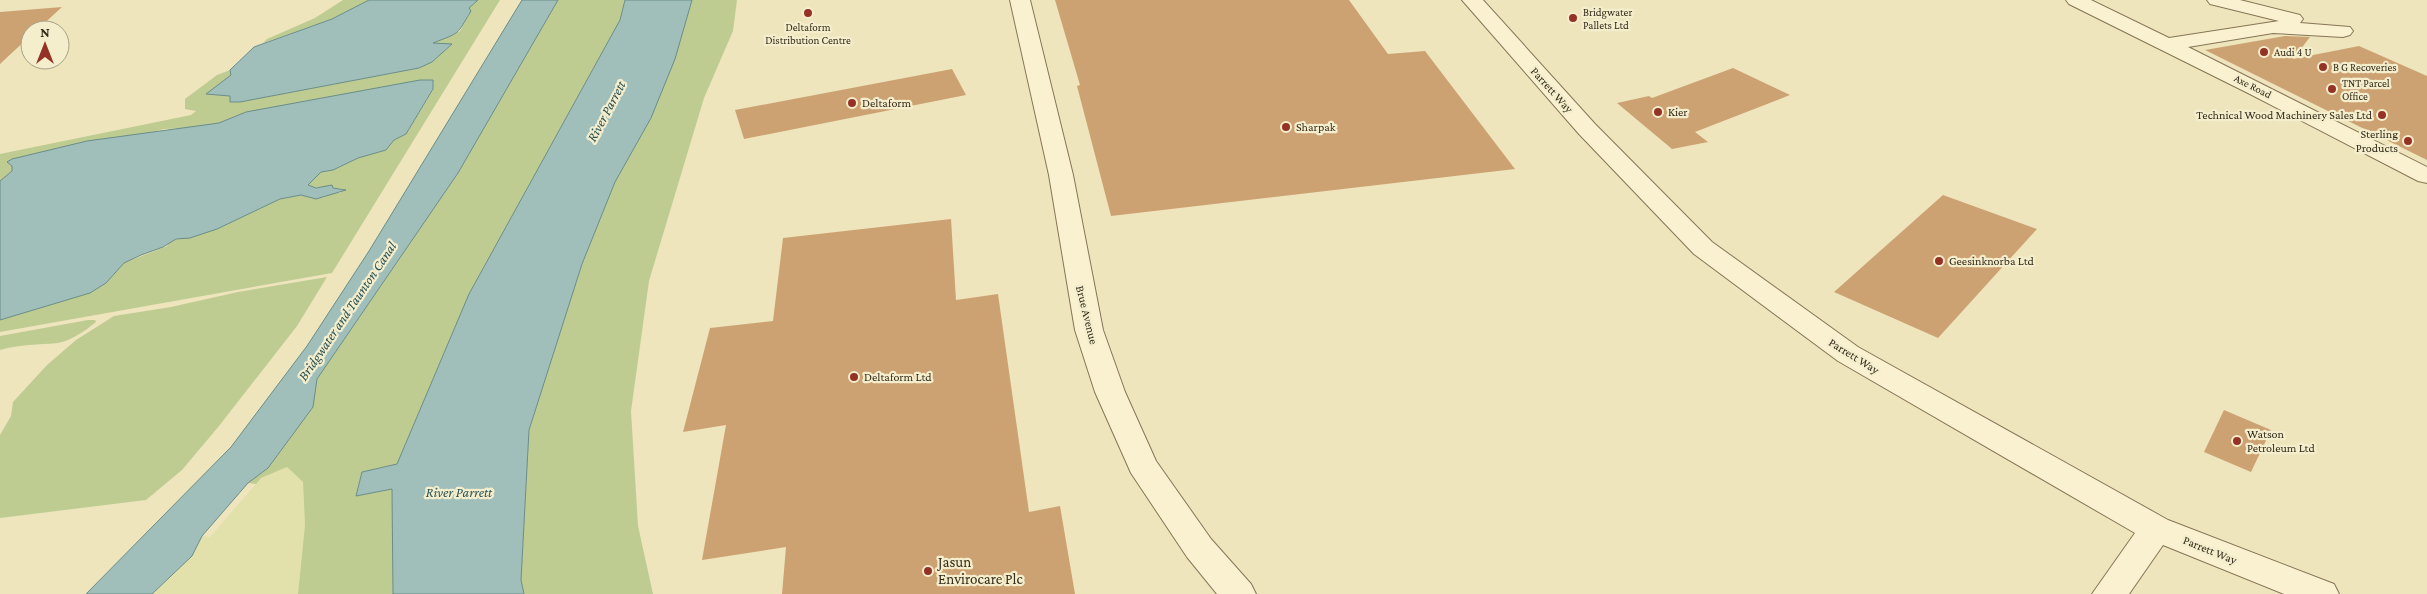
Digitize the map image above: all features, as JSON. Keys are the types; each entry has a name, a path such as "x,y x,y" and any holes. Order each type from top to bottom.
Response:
{"street":[{"name":"Brue Avenue","path":"1020,0 1061,175 1089,330 1110,392 1142,465 1199,548 1238,594"},
{"name":"Parrett Way","path":"1472,0 1587,129 1703,248 1848,354 2156,528 2322,594"},
{"name":"Axe Road","path":"2076,0 2427,176"},
{"path":"2167,44 2273,27 2343,31 2218,0"},
{"path":"2110,594 2156,528"}],"shaded area":[{"path":"287,467 303,482 305,525 298,594 152,594 192,556 202,536 210,537 261,478"}],"green space":[{"path":"343,0 369,0 332,19 263,43 267,39 315,18"},
{"path":"478,0 500,0 332,273 0,332 0,320 90,293 106,283 124,263 167,246 170,241 217,229 280,199 301,195 316,199 331,193 340,193 344,189 333,188 331,185 322,188 307,186 321,172 333,170 358,158 386,150 394,140 406,134 433,90 433,81 414,81 335,98 246,112 219,123 191,128 164,129 142,135 87,141 37,154 12,166 12,171 0,181 0,154 191,115 196,111 185,109 185,99 217,75 230,70 231,75 207,94 230,96 230,102 240,102 419,68 432,62 452,44 432,44 460,31 471,11 469,8"},
{"path":"558,0 625,0 620,20 469,294 397,464 362,472 356,496 392,489 393,594 298,594 305,525 303,482 287,467 261,478 256,484 248,483 268,468 313,407 317,379 458,173"},
{"path":"692,0 737,0 733,31 704,98 649,281 631,411 638,526 653,594 524,594 521,580 529,430 582,264 615,182 651,118"},
{"path":"327,277 297,326 219,426 182,470 146,500 0,518 0,435 11,416 13,402 47,365 76,340 114,316"},
{"path":"95,320 96,322 78,335 63,342 0,350 0,336"}],"water":[{"path":"369,0 478,0 469,8 471,11 457,32 433,43 452,44 432,62 419,68 240,102 230,102 230,96 206,94 231,75 230,70 254,47 332,19"},
{"name":"Bridgwater and Taunton Canal","path":"522,0 558,0 458,173 317,379 313,407 268,468 248,483 202,536 192,556 152,594 86,594 231,447 307,346 369,251"},
{"name":"River Parrett","path":"625,0 692,0 675,59 651,118 615,182 582,264 529,430 521,580 524,594 393,594 392,489 356,496 362,472 397,464 469,294 620,20"},
{"path":"420,80 433,80 433,89 406,134 394,140 386,150 358,158 333,170 321,172 308,185 316,188 332,185 333,188 346,190 316,199 301,195 280,199 217,229 190,238 176,239 163,247 124,263 106,283 90,293 0,320 0,181 12,171 12,166 7,162 12,159 87,141 219,123 246,112"}],"building":[{"name":"Sharpak","path":"1055,0 1349,0 1388,54 1425,51 1515,169 1111,216 1077,86 1080,85"},
{"path":"62,7 48,20 20,20 20,45 0,64 0,12"},
{"path":"2285,36 2310,37 2293,59 2359,46 2427,76 2427,160 2205,50"},
{"name":"Kier","path":"1733,68 1790,95 1695,132 1708,142 1672,149 1617,103 1649,96 1652,98"},
{"name":"Deltaform","path":"952,69 966,95 744,139 735,110"},
{"name":"Geesinknorba Ltd","path":"1943,195 2037,229 1938,338 1834,292"},
{"name":"Deltaform Ltd","path":"951,219 956,300 998,294 1029,512 1060,506 1075,594 782,594 786,547 702,560 726,425 683,432 710,328 773,321 783,238"},
{"name":"Watson Petroleum Ltd","path":"2224,410 2271,430 2251,472 2204,452"}],"place":[{"name":"Deltaform Distribution Centre","path":"808,13"},
{"name":"Bridgwater Pallets Ltd","path":"1573,18"},
{"name":"Audi 4 U","path":"2264,52"},
{"name":"B G Recoveries","path":"2323,67"},
{"name":"TNT Parcel Office","path":"2332,89"},
{"name":"Deltaform","path":"852,103"},
{"name":"Kier","path":"1658,112"},
{"name":"Technical Wood Machinery Sales Ltd","path":"2382,115"},
{"name":"Sharpak","path":"1286,127"},
{"name":"Sterling Products","path":"2408,141"},
{"name":"Geesinknorba Ltd","path":"1939,261"},
{"name":"Deltaform Ltd","path":"854,377"},
{"name":"Watson Petroleum Ltd","path":"2237,441"},
{"name":"Jasun Envirocare Plc","path":"928,571"}]}
